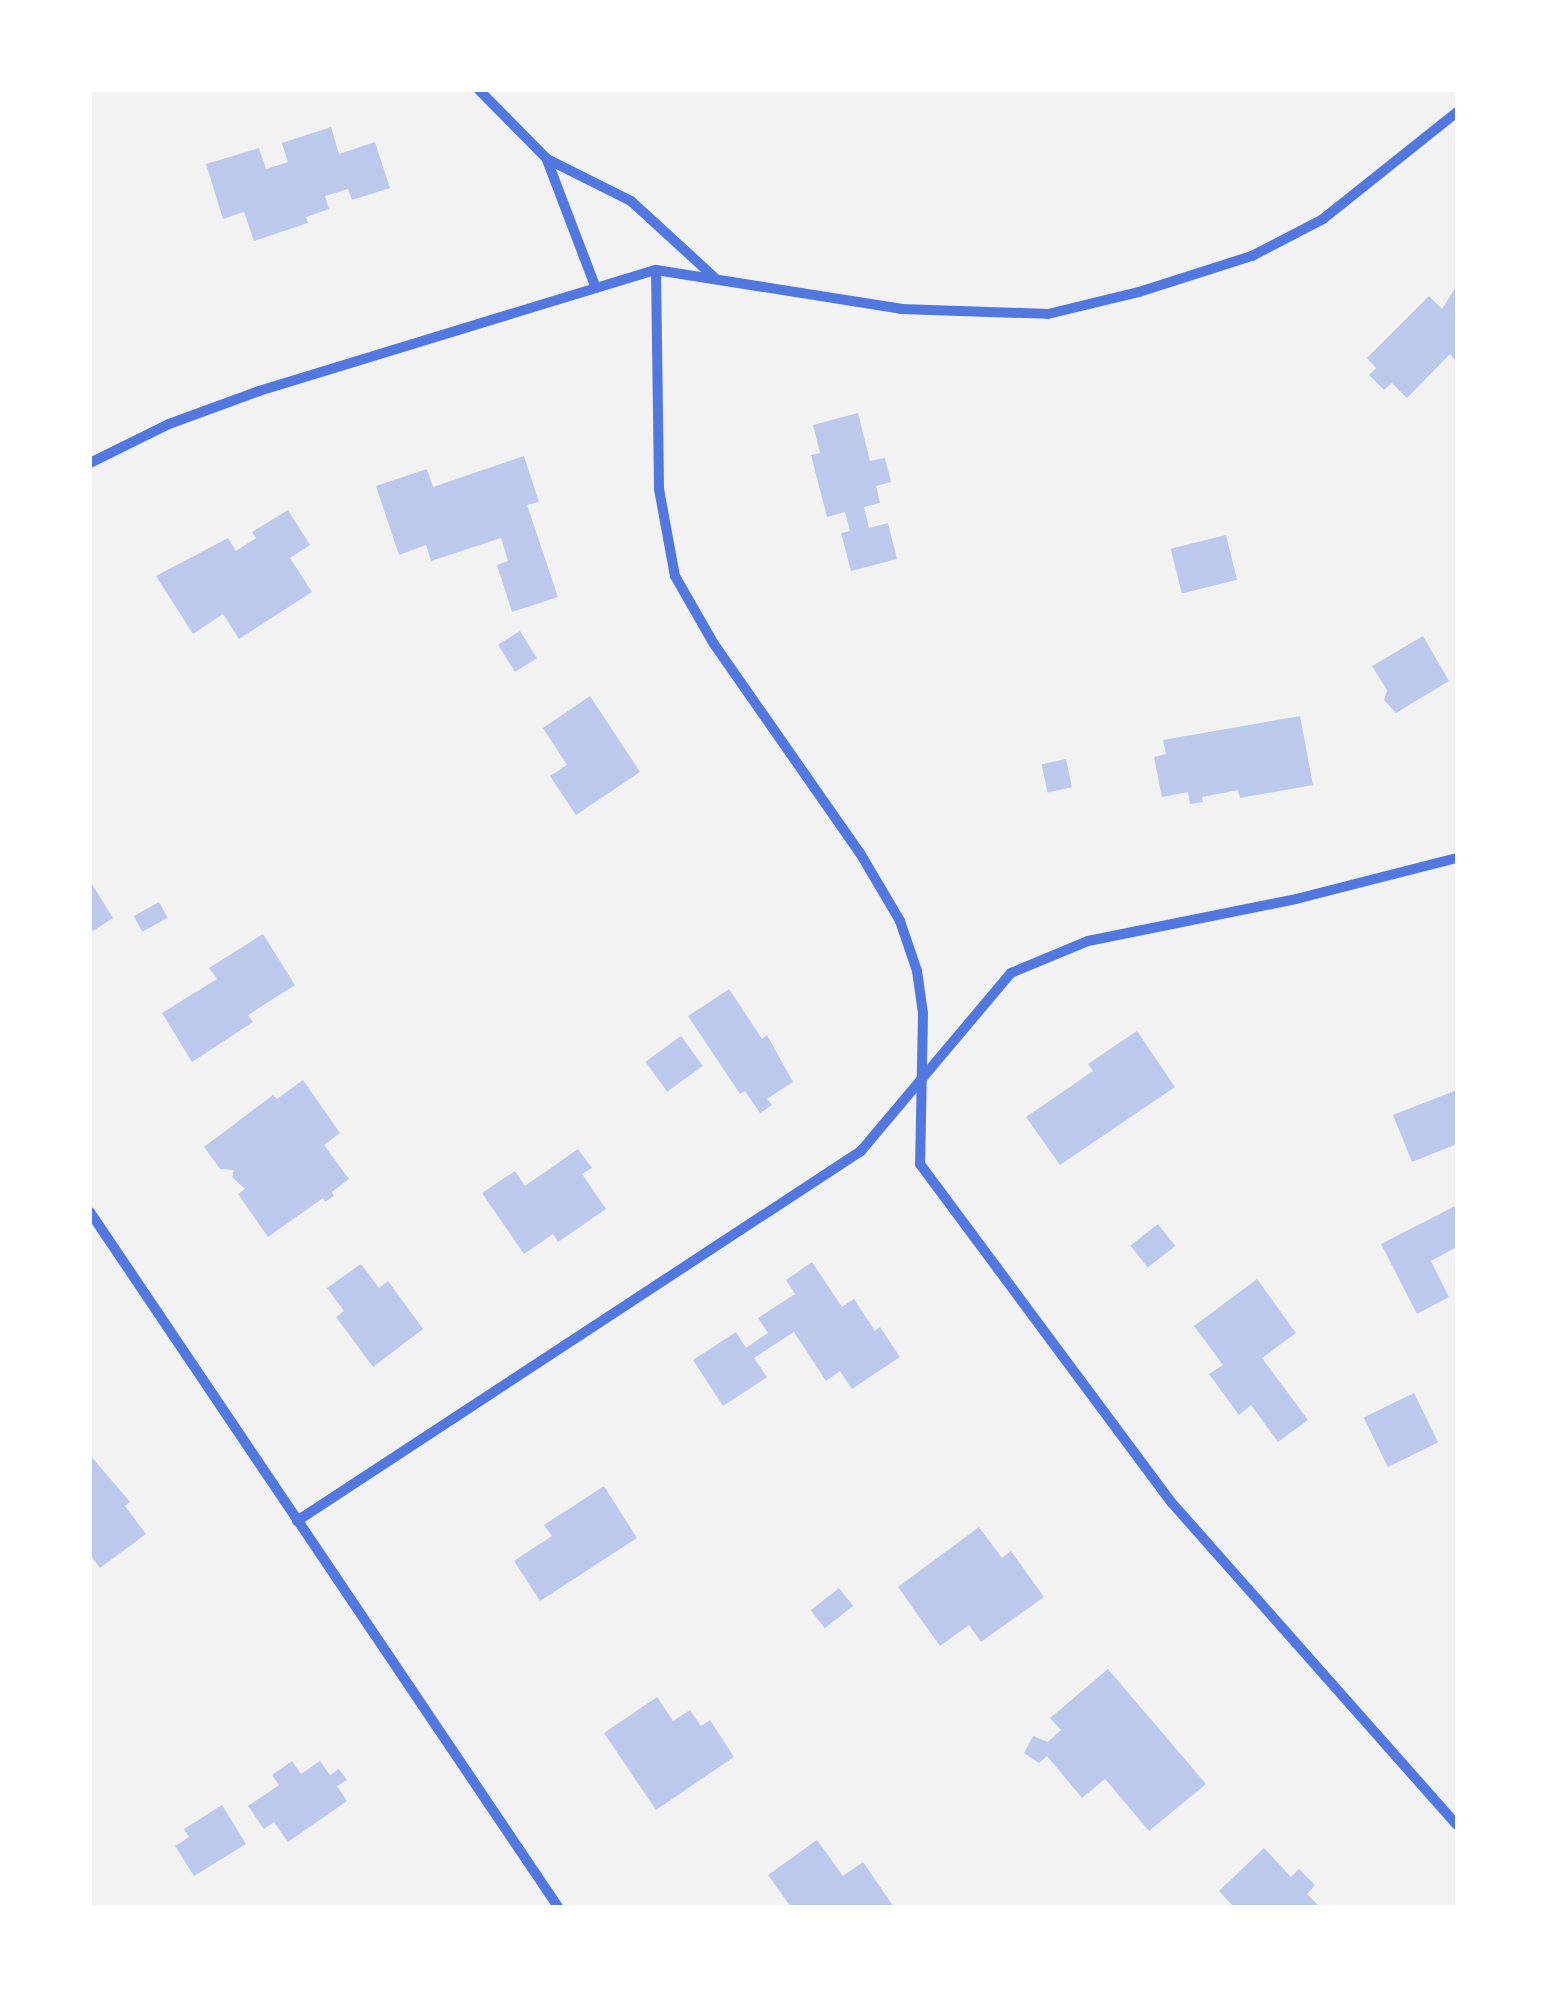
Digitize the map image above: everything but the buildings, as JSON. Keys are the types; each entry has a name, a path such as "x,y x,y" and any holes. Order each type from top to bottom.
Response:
{"street":[{"path":"478,90 547,160 631,201 715,278"},
{"path":"90,464 170,424 258,391 656,270 901,310 1048,314 1139,292 1252,256 1323,219 1457,112"},
{"path":"547,160 596,288"},
{"path":"656,270 658,489 675,576 714,644 860,853 900,921 917,971 924,1013 920,1164 1172,1503 1457,1824"},
{"path":"297,1522 861,1151 1011,974 1088,941 1296,899 1457,858"},
{"path":"90,1212 558,1907"}]}
